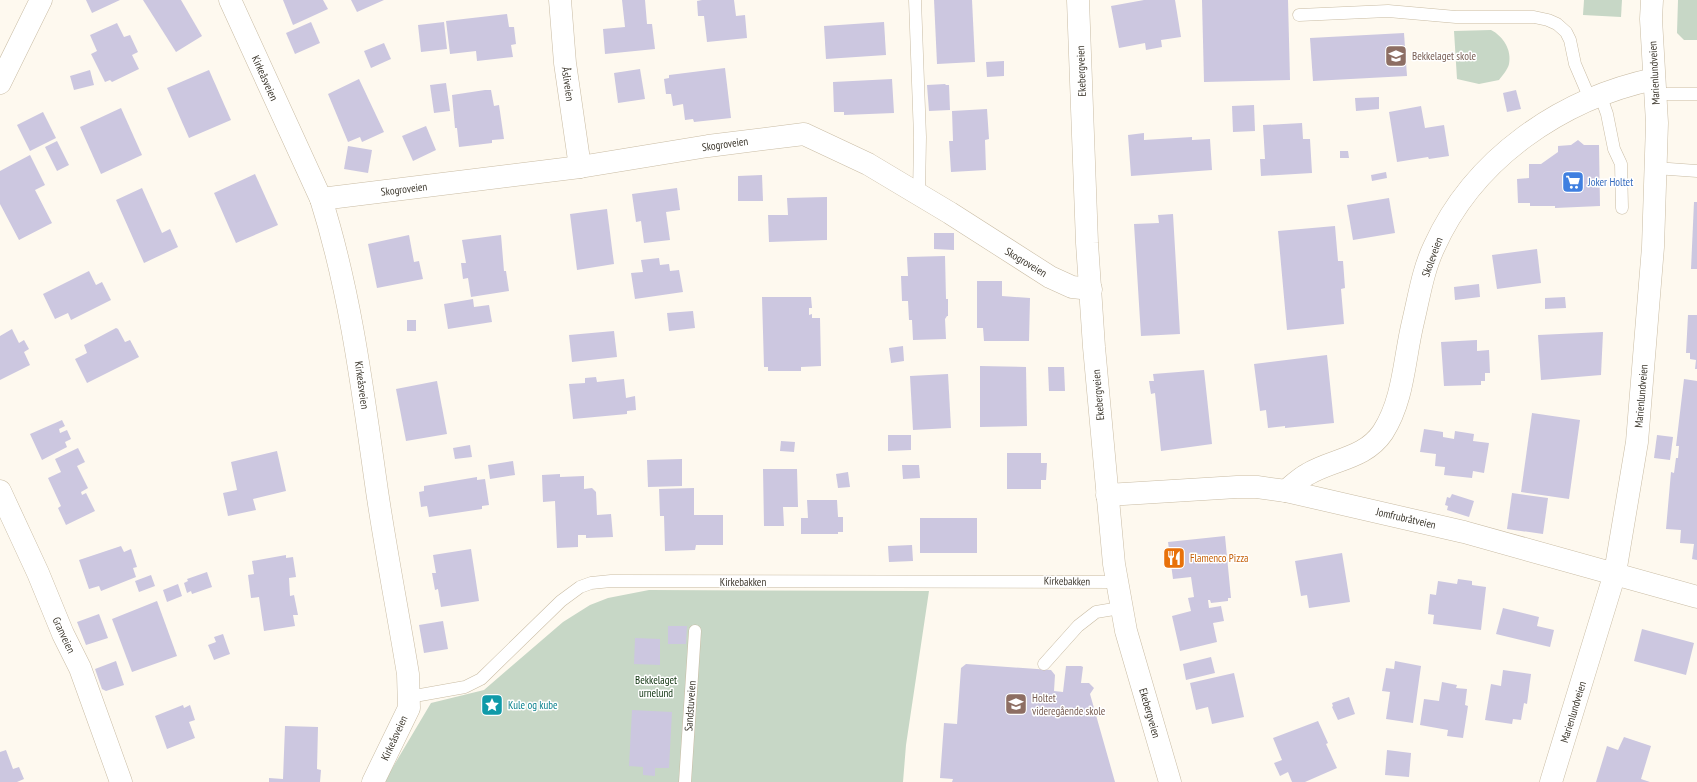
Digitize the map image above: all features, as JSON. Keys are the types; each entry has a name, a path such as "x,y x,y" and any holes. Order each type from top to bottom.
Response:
{"street":[{"path":"0,83 41,0"},
{"name":"Kirkeåsveien","path":"230,0 321,199 328,222 358,355 380,511 408,674 410,697 409,708 373,782"},
{"name":"Åsliveien","path":"560,0 565,62 580,167"},
{"name":"Ekebergveien","path":"1078,0 1091,289 1107,495 1116,582 1120,608 1170,782"},
{"name":"Marienlundveien","path":"1551,782 1615,573 1637,442 1653,247 1657,122 1654,86 1652,0"},
{"name":"Skoleveien","path":"1286,491 1308,474 1358,454 1369,446 1382,433 1398,397 1406,364 1412,325 1433,248 1458,202 1487,167 1513,145 1570,109 1626,85 1654,86"},
{"name":"Skogroveien","path":"321,199 580,167 708,146 804,134 868,164 950,213 1002,248 1050,277 1072,287 1091,289"},
{"name":"Jomfrubråtveien","path":"1107,495 1237,487 1257,487 1286,491 1464,532 1697,596"},
{"name":"Granveien","path":"0,491 38,573 63,634 80,668 121,782"}],"lane":[{"path":"915,0 920,137 919,195"},
{"path":"1299,15 1388,11 1456,17 1534,17 1548,20 1557,24 1566,32 1570,40 1575,64 1595,97 1608,114 1614,149 1621,164 1622,208"},
{"path":"1654,86 1697,94"},
{"path":"1655,168 1697,171"},
{"name":"Kirkebakken","path":"410,697 465,687 481,679 562,601 580,587 591,583 611,581 1116,582"},
{"path":"1044,664 1078,626 1096,612 1120,608"},
{"name":"Sandstuveien","path":"685,782 695,631"}],"green space":[{"path":"1584,0 1622,0 1621,17 1583,15"},
{"path":"1678,0 1697,0 1697,40 1684,40 1677,33"},
{"path":"1491,30 1503,40 1508,49 1510,59 1505,72 1499,80 1479,84 1457,79 1454,31"},
{"name":"Bekkelaget urnelund","path":"649,590 929,591 906,745 903,782 384,782 431,703 484,690 563,622 590,605 608,598"}],"building":[{"path":"86,0 120,0 92,13"},
{"path":"143,0 181,0 202,36 176,52"},
{"path":"283,0 323,0 328,9 293,25"},
{"path":"351,0 384,0 357,12"},
{"path":"622,0 645,0 647,24 652,24 655,49 605,54 603,29 625,27"},
{"path":"734,0 736,16 745,15 747,38 707,42 704,16 698,16 697,1"},
{"path":"934,0 972,0 975,62 937,64"},
{"path":"1144,0 1175,0 1181,37 1161,40 1162,47 1146,50 1145,43 1119,48 1111,6"},
{"path":"1202,0 1288,0 1290,80 1204,82"},
{"path":"507,14 509,27 514,27 516,44 511,45 513,57 477,61 476,51 450,54 446,21"},
{"path":"311,22 320,43 295,54 286,33"},
{"path":"444,22 447,49 421,52 418,25"},
{"path":"884,22 886,55 826,59 824,26"},
{"path":"117,23 124,37 130,35 138,52 132,55 139,69 112,82 110,80 105,82 91,54 97,51 90,35"},
{"path":"1404,33 1407,76 1313,81 1310,38"},
{"path":"384,43 391,59 371,68 364,51"},
{"path":"1004,61 1004,76 987,77 986,62"},
{"path":"725,68 731,118 694,122 693,119 685,120 683,104 673,106 671,94 666,94 664,79 669,78 669,75"},
{"path":"640,69 645,99 618,103 614,73"},
{"path":"90,70 94,85 74,90 70,76"},
{"path":"209,70 231,120 189,138 167,88"},
{"path":"359,79 384,132 362,142 360,137 348,142 328,94"},
{"path":"892,79 894,113 844,115 844,112 834,112 833,82"},
{"path":"446,83 450,111 434,113 430,85"},
{"path":"927,85 949,85 950,110 929,111"},
{"path":"491,90 494,106 499,105 504,139 492,140 492,143 459,147 457,128 455,128 452,95"},
{"path":"1516,90 1521,109 1507,112 1503,93"},
{"path":"1379,97 1379,109 1356,111 1355,98"},
{"path":"1254,105 1255,131 1233,132 1232,106"},
{"path":"1421,106 1425,128 1444,125 1449,156 1429,159 1428,157 1397,162 1389,112"},
{"path":"121,108 142,155 101,174 80,127"},
{"path":"987,109 989,139 985,140 986,170 951,172 949,141 953,141 952,111"},
{"path":"43,112 56,138 30,151 17,125"},
{"path":"1302,123 1303,139 1310,139 1312,173 1261,176 1260,159 1265,159 1263,125"},
{"path":"426,126 436,150 413,161 402,136"},
{"path":"1144,133 1144,140 1192,137 1192,140 1210,139 1212,170 1131,176 1128,135"},
{"path":"1578,140 1584,145 1599,145 1600,206 1555,208 1555,206 1530,206 1530,203 1518,203 1517,179 1529,178 1529,164 1541,164 1558,152 1558,146 1571,145"},
{"path":"57,141 69,165 57,171 45,147"},
{"path":"348,146 372,150 368,173 344,169"},
{"path":"1340,151 1348,151 1349,158 1340,158"},
{"path":"30,155 45,185 35,190 52,223 19,240 0,204 0,171"},
{"path":"1386,172 1387,178 1372,181 1371,175"},
{"path":"255,174 278,225 236,243 214,193"},
{"path":"762,175 763,201 738,201 738,176"},
{"path":"142,188 162,233 170,229 178,247 144,263 116,200"},
{"path":"677,188 680,210 666,212 670,240 644,243 641,221 636,222 632,194"},
{"path":"827,197 827,240 769,242 768,215 788,215 787,198"},
{"path":"1389,198 1395,233 1353,240 1347,205"},
{"path":"1694,202 1697,202 1697,269 1691,269"},
{"path":"607,209 614,264 577,270 570,214"},
{"path":"1173,214 1180,334 1141,336 1134,224 1159,223 1158,215"},
{"path":"1335,226 1338,261 1343,261 1345,288 1341,289 1344,324 1287,330 1278,231"},
{"path":"934,233 954,233 954,250 934,249"},
{"path":"409,235 414,262 419,261 423,279 377,288 368,244"},
{"path":"501,235 504,271 506,271 509,291 471,297 468,278 463,279 461,263 466,263 462,240"},
{"path":"1537,249 1541,283 1497,289 1492,255"},
{"path":"945,256 946,299 948,299 948,316 945,319 946,339 913,340 912,320 909,320 908,301 902,301 901,276 908,276 907,257"},
{"path":"659,258 660,265 669,264 670,271 679,270 683,292 635,299 631,273 643,272 641,260"},
{"path":"89,271 96,285 102,282 111,300 71,320 68,313 55,319 43,294"},
{"path":"977,281 1002,281 1002,296 1030,298 1029,341 984,341 983,328 977,328"},
{"path":"1479,284 1480,297 1455,300 1454,287"},
{"path":"762,297 811,297 812,308 809,308 809,315 812,314 812,318 820,318 821,366 801,367 801,371 768,371 768,367 764,367"},
{"path":"1565,297 1566,308 1545,309 1545,298"},
{"path":"473,299 474,307 489,305 492,322 448,329 444,304"},
{"path":"693,311 695,328 669,331 667,313"},
{"path":"1688,315 1697,315 1697,369 1695,369 1696,360 1690,359 1690,353 1686,353"},
{"path":"407,320 416,320 416,331 407,331"},
{"path":"116,328 125,342 130,340 139,357 87,383 75,359 87,353 84,345"},
{"path":"12,329 19,343 24,340 29,349 24,352 30,365 0,380 0,336"},
{"path":"614,331 617,357 572,362 569,335"},
{"path":"1603,332 1601,375 1541,380 1538,335"},
{"path":"1477,340 1477,351 1489,350 1490,373 1485,373 1485,381 1481,381 1481,385 1444,386 1441,342"},
{"path":"903,346 904,361 891,363 889,348"},
{"path":"1327,355 1334,423 1285,428 1285,426 1268,428 1266,410 1260,411 1254,364"},
{"path":"980,366 1026,367 1027,426 980,427"},
{"path":"1048,367 1064,367 1065,391 1049,391"},
{"path":"1204,370 1212,444 1161,451 1155,393 1151,394 1149,381 1154,381 1153,374"},
{"path":"948,374 951,428 913,430 910,376"},
{"path":"596,377 597,382 624,379 626,398 635,396 636,410 627,411 627,414 573,419 569,384 585,383 585,378"},
{"path":"1684,379 1697,381 1697,560 1692,559 1694,544 1680,543 1681,530 1666,529 1671,472 1674,473 1676,458 1678,458 1679,446 1676,446"},
{"path":"437,381 447,434 406,441 396,389"},
{"path":"1532,413 1580,420 1569,499 1521,492"},
{"path":"62,420 65,426 59,429 60,433 67,430 71,439 65,442 67,447 42,460 30,434"},
{"path":"1424,429 1443,432 1443,437 1454,439 1455,431 1474,434 1473,441 1489,443 1484,473 1473,471 1472,478 1444,475 1445,467 1435,466 1436,454 1420,452"},
{"path":"888,435 911,435 911,450 888,451"},
{"path":"1657,435 1673,437 1670,460 1654,458"},
{"path":"781,441 795,442 794,452 780,451"},
{"path":"470,445 472,457 455,459 453,448"},
{"path":"78,448 85,462 77,466 88,488 81,492 82,495 86,493 95,511 66,525 58,508 61,506 48,478 61,472 55,459"},
{"path":"277,451 286,491 253,499 256,510 228,516 223,493 237,490 231,462"},
{"path":"1007,453 1041,453 1041,463 1047,463 1046,480 1041,480 1041,489 1007,489"},
{"path":"682,459 682,486 648,487 647,460"},
{"path":"513,461 515,475 490,479 488,465"},
{"path":"902,465 919,465 920,478 903,479"},
{"path":"763,469 797,469 798,507 783,507 784,526 764,526"},
{"path":"848,472 850,487 838,488 836,474"},
{"path":"560,474 560,477 584,476 584,489 592,488 596,492 597,515 611,514 613,537 586,538 586,535 578,535 578,547 557,548 555,501 543,502 542,475"},
{"path":"477,477 477,480 485,479 489,505 482,506 482,509 429,517 427,506 421,507 419,492 424,491 424,486"},
{"path":"694,488 694,515 723,515 723,545 696,545 695,550 665,551 664,516 660,516 659,489"},
{"path":"1512,493 1548,498 1543,534 1507,529"},
{"path":"1452,494 1474,501 1469,517 1447,510 1448,506 1445,505 1447,497 1450,498"},
{"path":"807,500 837,500 838,517 843,517 843,532 838,532 838,534 801,534 801,518 808,518"},
{"path":"920,518 977,518 977,553 920,553"},
{"path":"1225,536 1231,598 1228,598 1228,601 1211,603 1210,600 1208,600 1209,608 1221,606 1224,621 1213,623 1217,642 1180,651 1172,616 1191,611 1188,598 1194,597 1191,577 1173,579 1168,542"},
{"path":"912,545 913,561 889,562 888,546"},
{"path":"121,546 124,552 131,549 137,567 133,568 136,577 101,591 99,586 89,589 79,560"},
{"path":"471,549 479,601 441,607 438,589 435,590 432,573 436,573 433,555"},
{"path":"1342,553 1350,602 1309,608 1307,595 1301,596 1295,561"},
{"path":"286,555 286,558 293,557 296,577 289,578 290,596 294,595 298,615 293,615 295,626 264,631 259,597 251,598 248,575 254,574 252,561"},
{"path":"207,572 212,587 192,594 191,591 187,593 184,583 188,581 187,579"},
{"path":"151,575 155,586 139,592 135,581"},
{"path":"1458,579 1472,581 1472,585 1486,587 1481,630 1433,624 1434,615 1428,614 1430,594 1436,595 1438,581 1457,584"},
{"path":"178,584 182,596 167,602 163,590"},
{"path":"157,601 177,656 132,672 112,619"},
{"path":"1503,608 1539,617 1537,626 1554,630 1550,647 1496,634"},
{"path":"99,614 108,638 86,645 77,622"},
{"path":"443,621 448,649 424,653 419,625"},
{"path":"668,626 687,626 686,644 668,644"},
{"path":"1642,629 1694,643 1686,675 1634,661"},
{"path":"223,634 230,654 214,660 208,645 216,642 214,637"},
{"path":"635,638 660,639 660,665 634,664"},
{"path":"1211,657 1215,673 1186,680 1183,664"},
{"path":"116,661 124,685 106,691 102,689 95,669"},
{"path":"1395,661 1421,666 1413,723 1386,719 1390,692 1382,691 1386,668 1394,669"},
{"path":"966,664 1051,670 1055,675 1054,691 1063,692 1066,666 1083,667 1081,683 1089,683 1094,688 1090,694 1115,782 952,782 953,779 940,778 944,723 957,724 961,668"},
{"path":"1503,670 1531,674 1527,704 1524,703 1521,720 1513,719 1512,724 1485,720 1491,684 1501,686"},
{"path":"1234,673 1244,717 1212,724 1208,707 1196,710 1190,683"},
{"path":"1442,682 1457,685 1456,688 1467,689 1465,705 1468,706 1463,738 1447,736 1448,730 1420,725 1424,699 1439,701"},
{"path":"1349,697 1355,714 1338,720 1332,707 1332,703"},
{"path":"183,705 184,708 190,705 195,720 189,722 195,738 167,749 155,716"},
{"path":"632,710 672,712 669,768 655,768 655,776 643,775 643,767 629,766"},
{"path":"1318,721 1328,743 1326,744 1337,768 1305,782 1292,782 1288,772 1280,776 1274,763 1282,760 1273,738"},
{"path":"285,726 318,727 317,769 321,770 320,782 269,782 269,778 283,779"},
{"path":"1624,737 1651,746 1641,779 1650,782 1596,782 1607,746 1618,750"},
{"path":"6,750 13,769 19,767 24,779 17,782 0,782 0,752"},
{"path":"1387,750 1411,753 1409,777 1385,775"}],"place":[{"name":"Bekkelaget skole","path":"1396,56"},
{"name":"Joker Holtet","path":"1573,182"},
{"name":"Flamenco Pizza","path":"1174,558"},
{"name":"Holtet videregående skole","path":"1016,704"},
{"name":"Kule og kube","path":"492,705"}]}
